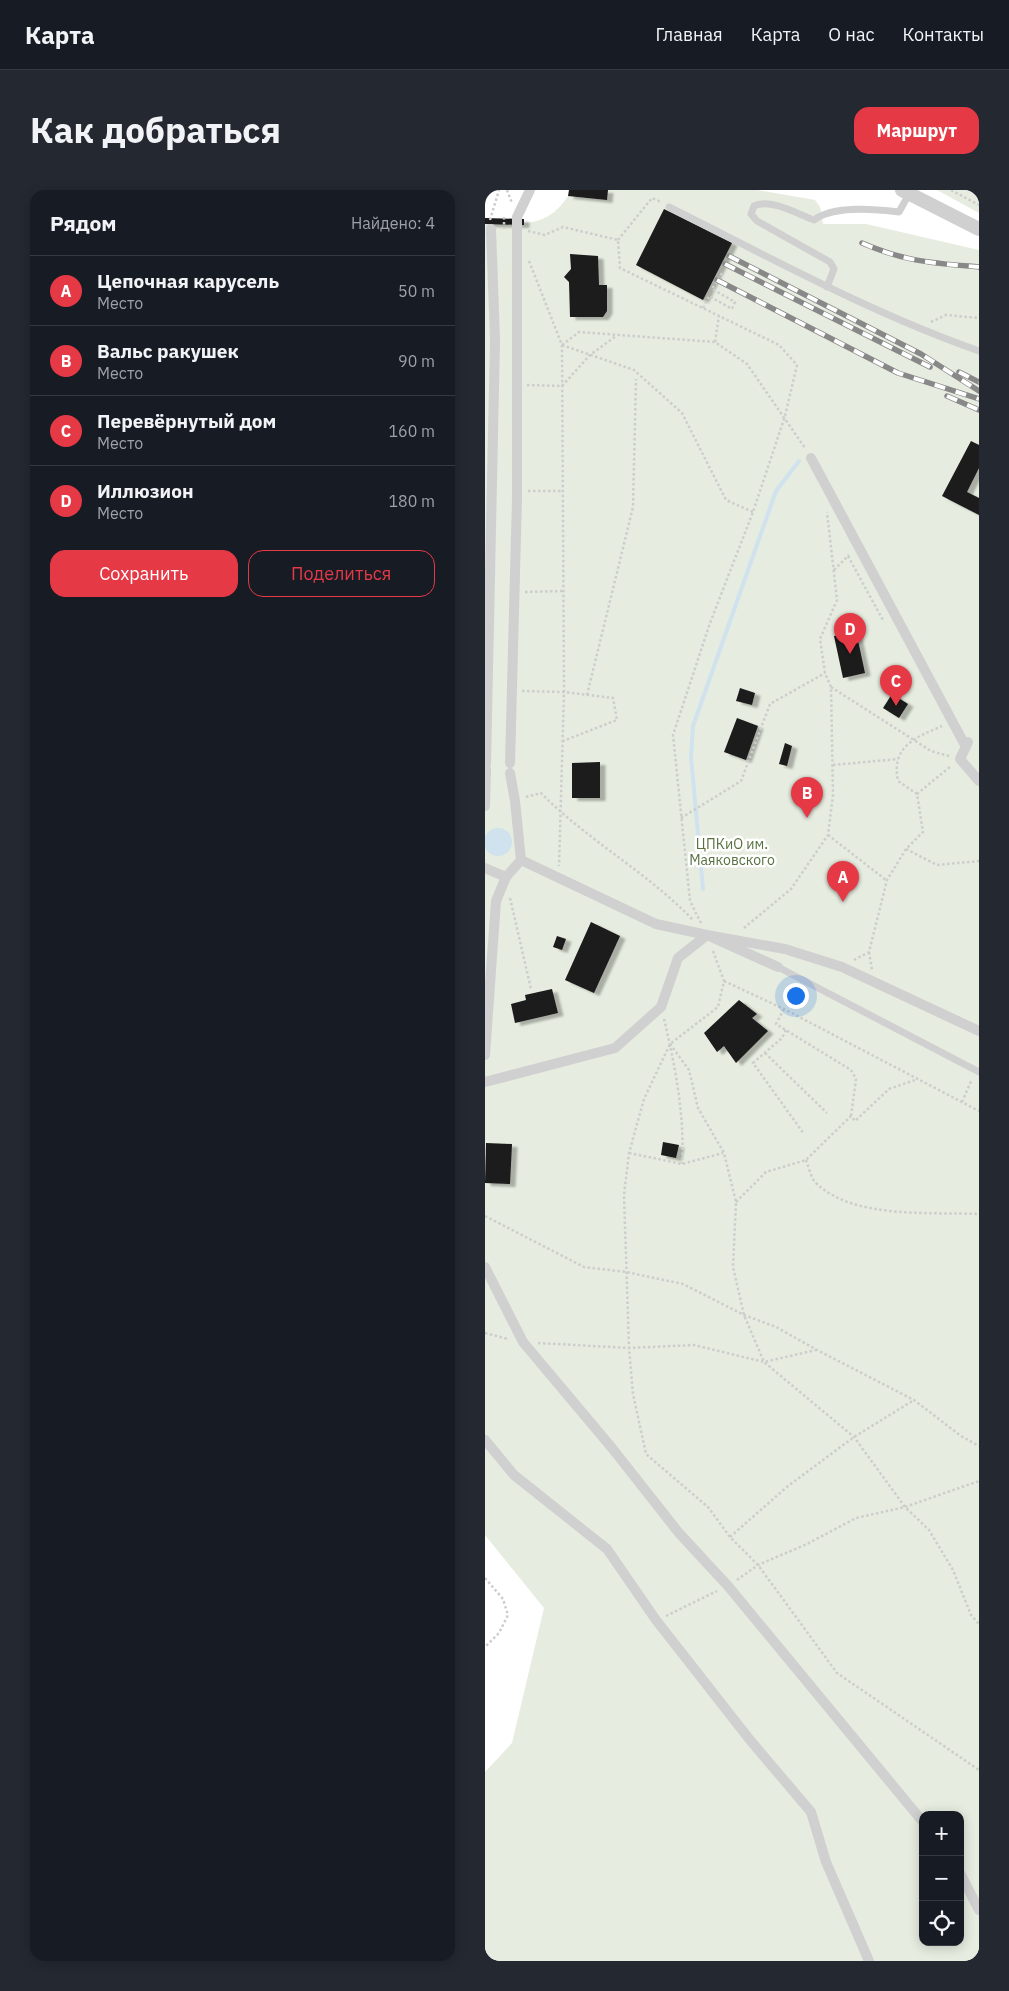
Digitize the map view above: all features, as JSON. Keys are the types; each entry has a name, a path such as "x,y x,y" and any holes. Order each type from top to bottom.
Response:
{"street":[{"path":"485,1056 496,901 506,878 521,860 510,768 517,490 515,385 517,217 530,190"},
{"path":"905,192 979,229"},
{"path":"485,806 495,340 489,304 491,229"},
{"path":"811,458 857,547 967,745 960,759 979,781"},
{"path":"521,860 656,924 707,936 785,949 842,967 979,1031"},
{"path":"485,868 506,878"},
{"path":"707,936 778,967"},
{"path":"485,1082 615,1048 661,1006 678,958 707,936"},
{"path":"485,1267 523,1342 612,1448 679,1533 728,1586 919,1817"},
{"path":"485,1440 514,1475 607,1549 657,1620 750,1740 811,1812 826,1862 869,1961"},
{"path":"964,1881 979,1910"}],"lane":[{"path":"827,287 834,269 830,262 757,221 751,214 754,206 762,202 771,204 814,220 821,215 863,208 899,212 905,192"},
{"path":"669,207 827,287 918,329 979,351"},
{"path":"778,967 979,1072"}],"path":[{"path":"490,216 499,190"},
{"path":"951,190 979,205"},
{"path":"669,207 652,198 618,240 620,268 779,345 797,364 785,416 753,512 710,624 673,735 690,901 707,936 724,981 718,1007 670,1044 644,1099 629,1153 624,1195 629,1348 633,1394 646,1454 708,1508 731,1537 758,1565 837,1673 979,1770"},
{"path":"504,217 504,229"},
{"path":"517,228 545,235 563,227 618,240"},
{"path":"527,257 562,344 564,692 559,878"},
{"path":"703,308 709,296 732,309 735,302 712,289 722,273"},
{"path":"918,329 947,315 979,318"},
{"path":"715,342 719,316"},
{"path":"562,344 579,332 715,342 747,364 785,416 811,458"},
{"path":"562,386 589,355 618,335"},
{"path":"562,344 633,370 682,413 726,500 753,512"},
{"path":"587,694 633,507 636,378"},
{"path":"515,385 562,386"},
{"path":"517,490 562,491"},
{"path":"744,928 791,889 828,834 833,795 831,687 825,673 820,639 837,600 824,504"},
{"path":"834,570 857,547"},
{"path":"515,592 563,591"},
{"path":"681,818 741,781 770,704 825,673"},
{"path":"831,687 931,751 960,759"},
{"path":"513,691 564,692 613,698 617,720 562,741"},
{"path":"842,967 869,952 887,880 906,849 923,832 917,794 898,781 895,767 898,759 912,739 942,726"},
{"path":"833,764 898,759"},
{"path":"917,794 960,759"},
{"path":"561,813 671,897 707,936"},
{"path":"828,834 887,880"},
{"path":"906,849 937,865 979,860"},
{"path":"506,878 531,989"},
{"path":"724,981 784,1009 979,1111"},
{"path":"661,1006 670,1044 684,1139 682,1164"},
{"path":"736,1202 765,1172 806,1160 851,1116 855,1079 851,1070 776,1024 784,1009"},
{"path":"786,1030 782,1038 753,1063 804,1134"},
{"path":"670,1044 689,1070 697,1108 724,1153 736,1202 733,1267 744,1315 765,1362 854,1437 905,1507 929,1530 953,1570 971,1615 979,1624"},
{"path":"764,1053 827,1113"},
{"path":"851,1116 855,1121 889,1089 918,1079"},
{"path":"962,1102 972,1080"},
{"path":"629,1153 682,1164 724,1153"},
{"path":"806,1160 815,1183 834,1197 866,1208 979,1214"},
{"path":"485,1216 584,1267 626,1272 683,1284 744,1315 776,1326 817,1350 914,1400 961,1436 979,1446"},
{"path":"485,1333 523,1342 629,1348 694,1345 765,1362 817,1350"},
{"path":"731,1537 788,1486 854,1437 914,1400"},
{"path":"657,1620 728,1586 758,1565 807,1544 856,1518 905,1507 979,1483"},
{"path":"485,1578 503,1600 508,1615 499,1633 485,1647"}],"green space":[{"name":"ЦПКиО им. Маяковского","path":"608,190 757,190 815,200 820,207 823,224 866,224 979,250 979,1961 485,1961 485,1772 512,1743 544,1608 485,1535 485,221 521,223 542,219 551,215 568,196 607,200"},
{"path":"937,190 967,190 979,197 979,213"}],"water":[{"path":"498,828 508,832 512,842 508,852 498,856 488,852 484,842 488,832"}],"building":[{"path":"569,190 608,190 607,200 568,196"},
{"path":"664,209 732,243 703,300 636,265"},
{"path":"485,218 524,219 524,225 485,224"},
{"path":"570,254 598,256 599,285 607,285 607,311 603,317 570,317 569,282 564,277 571,269"},
{"path":"971,441 979,445 979,468 967,492 979,498 979,515 942,496"},
{"path":"856,631 865,673 843,678 834,636"},
{"path":"740,688 755,693 752,705 736,701"},
{"path":"892,694 908,704 899,718 883,708"},
{"path":"737,718 758,726 746,760 724,752"},
{"path":"785,743 792,746 787,766 779,764"},
{"path":"600,762 600,798 572,798 572,763"},
{"path":"591,922 620,936 594,993 565,980"},
{"path":"557,936 566,939 562,950 553,947"},
{"path":"552,989 558,1013 515,1023 511,1004 526,1000 525,995"},
{"path":"739,1000 757,1014 752,1018 768,1031 736,1063 724,1046 717,1052 704,1033"},
{"path":"663,1142 679,1145 676,1158 661,1155"},
{"path":"486,1143 512,1144 510,1184 485,1183"}],"waterway":[{"path":"703,889 691,757 693,726 776,491 799,461"}],"railway":[{"path":"862,243 906,258 933,263 979,267"},
{"path":"729,256 921,354 979,391"},
{"path":"725,264 930,367"},
{"path":"717,280 898,373 979,399"},
{"path":"959,372 979,382"},
{"path":"947,396 979,410"}],"place":[{"name":"Иллюзион","path":"850,654"},
{"name":"Перевёрнутый дом","path":"896,706"},
{"name":"Вальс ракушек","path":"807,818"},
{"name":"Цепочная карусель","path":"843,902"}]}
